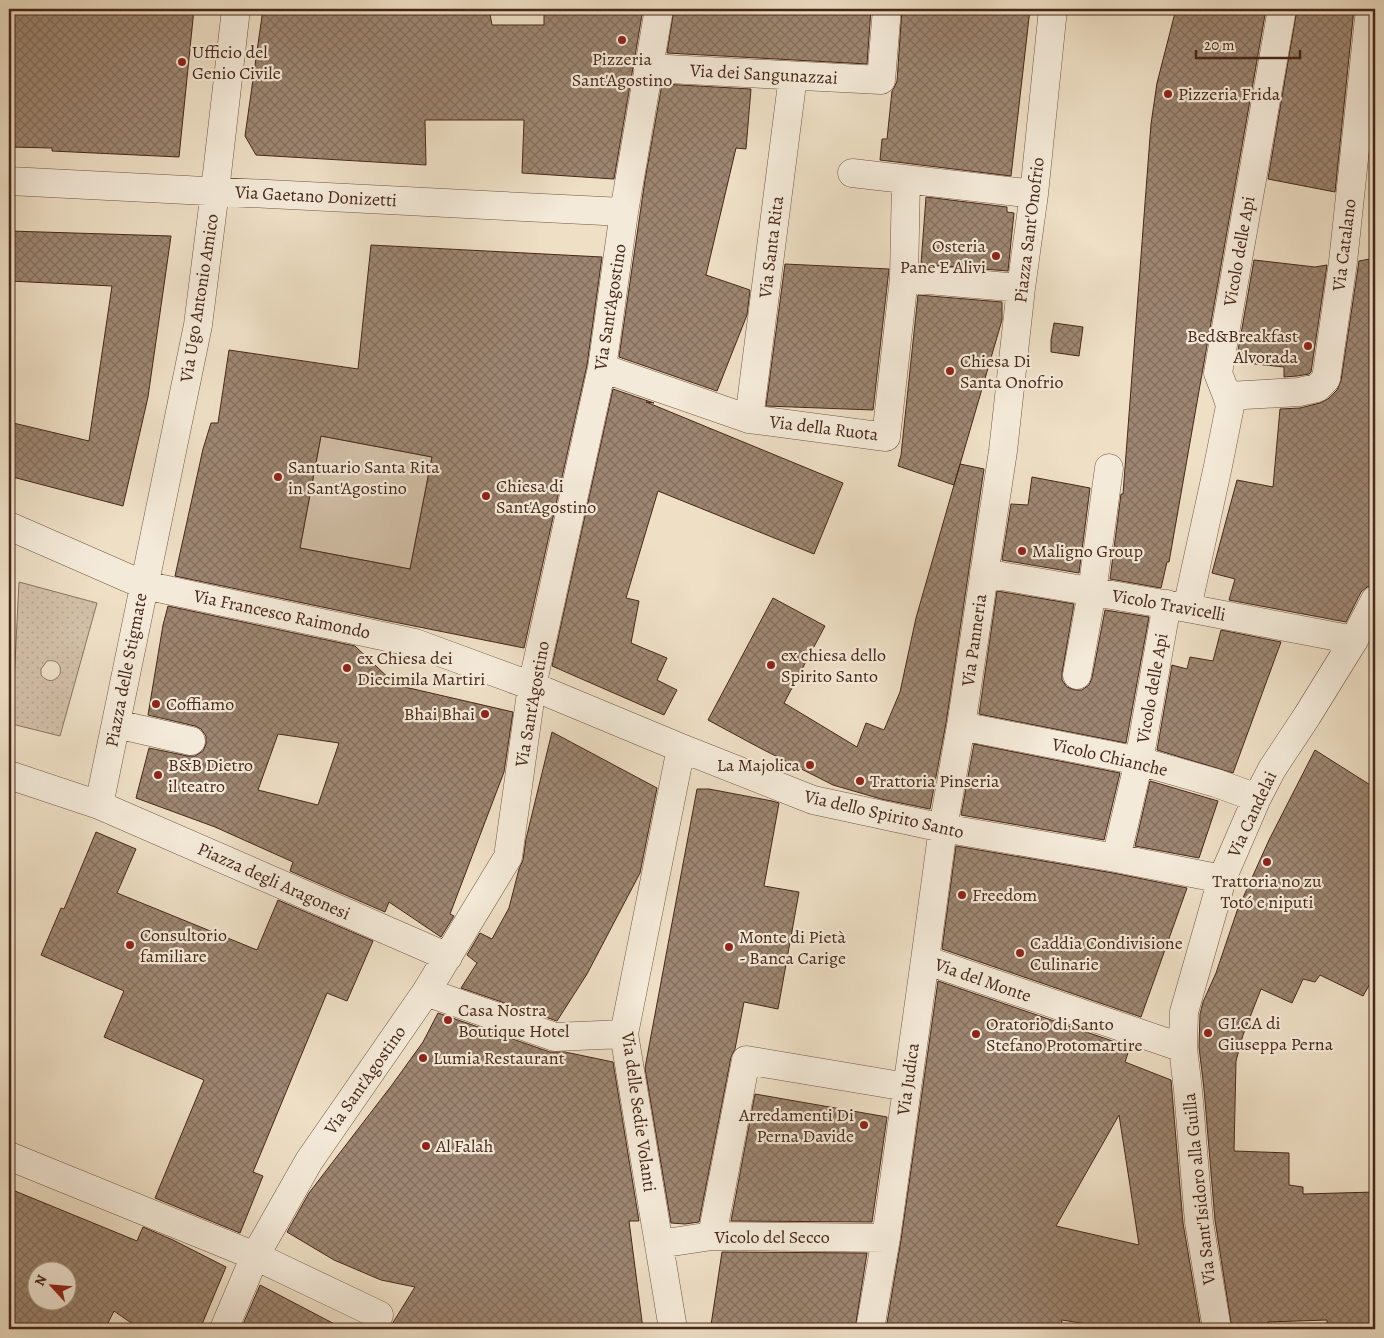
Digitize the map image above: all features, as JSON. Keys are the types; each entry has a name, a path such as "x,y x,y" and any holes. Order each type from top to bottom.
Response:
{"street":[{"name":"Via Ugo Antonio Amico","path":"144,585 198,325 216,191 236,9"},
{"name":"Via Sant'Agostino","path":"224,1329 255,1256 309,1161 426,992 508,857 532,686 602,368 624,212 658,9"},
{"name":"Via dei Sangunazzai","path":"648,68 881,80 887,9"},
{"name":"Piazza Sant'Onofrio","path":"1003,451 1021,288 1034,194 1053,9"},
{"name":"Vicolo delle Api","path":"1116,858 1177,606 1230,406 1218,373 1282,9"},
{"name":"Via Catalano","path":"1227,396 1299,392 1317,388 1326,379 1343,262 1370,9"},
{"name":"Via Santa Rita","path":"749,419 792,76"},
{"path":"852,173 1034,194"},
{"name":"Via della Ruota","path":"602,368 749,419 886,437 904,278 906,180"},
{"name":"Via Gaetano Donizetti","path":"9,181 624,212"},
{"path":"904,278 1021,288"},
{"name":"Via Panneria","path":"943,828 962,726 1003,451"},
{"path":"1077,675 1092,592 1109,468"},
{"name":"Piazza delle Stigmate","path":"9,526 144,585 99,805"},
{"name":"Vicolo Travicelli","path":"984,573 1177,606 1354,640"},
{"name":"Via Francesco Raimondo","path":"144,585 415,643 532,686"},
{"name":"Via Candelai","path":"1183,1048 1184,1012 1222,879 1257,798 1272,769 1354,640 1375,600"},
{"name":"Via dello Spirito Santo","path":"532,686 812,800 943,828 1116,858 1222,879"},
{"path":"116,724 190,741"},
{"name":"Vicolo Chianche","path":"962,726 1139,762 1216,783 1257,798"},
{"name":"Via delle Sedie Volanti","path":"673,1329 624,1034 681,748"},
{"path":"9,775 99,805"},
{"name":"Piazza degli Aragonesi","path":"99,805 448,957"},
{"name":"Via Judica","path":"870,1329 886,1238 943,828"},
{"name":"Via del Monte","path":"926,960 1183,1048"},
{"path":"426,992 555,1037 624,1034"},
{"name":"Via Sant'Isidoro alla Guilla","path":"1183,1048 1199,1222 1216,1329"},
{"path":"712,1236 746,1060 907,1087"},
{"path":"9,1156 255,1256 379,1315"},
{"name":"Vicolo del Secco","path":"659,1244 712,1236 886,1238"}],"shaded area":[{"path":"321,436 432,457 410,569 300,548"},
{"path":"19,582 97,603 60,736 12,724","holes":["47,661 58,663 60,668 60,674 54,680 46,679 41,675 41,669"]}],"building":[{"path":"9,9 194,9 179,157 52,151 52,148 9,147"},
{"path":"263,9 489,9 492,25 544,25 544,9 643,9 614,179 522,173 524,120 425,120 426,165 256,155 245,136"},
{"path":"674,9 871,9 867,64 667,53"},
{"path":"902,9 1030,9 1011,176 880,160 882,139 887,139 892,91 897,81"},
{"path":"1176,9 1266,9 1169,562 1167,562 1161,588 1110,579 1121,494 1123,494 1151,124 1157,83"},
{"path":"1297,9 1354,9 1335,192 1268,179"},
{"path":"662,84 751,89 746,149 736,148 706,275 750,290 747,315 717,391 619,357 645,180"},
{"path":"926,197 1007,207 1007,212 1014,213 1008,271 921,264"},
{"path":"9,231 171,236 148,397 123,506 9,476 9,422 89,441 112,286 9,281"},
{"path":"371,245 602,257 587,365 524,648 175,576 203,449 211,423 218,423 229,350 358,369","holes":["321,436 432,457 410,569 300,548"]},
{"path":"1375,258 1375,585 1367,587 1361,592 1346,622 1229,600 1235,579 1212,573 1237,480 1273,487 1280,409 1300,408 1320,403 1328,399 1337,390 1341,381 1359,261"},
{"path":"1254,260 1315,267 1327,265 1311,372 1309,374 1284,377 1284,367 1236,362"},
{"path":"785,264 889,269 873,410 766,406"},
{"path":"918,295 1002,302 1002,320 954,485 898,466 901,455"},
{"path":"1054,323 1083,327 1079,356 1051,352"},
{"path":"613,389 654,403 646,402 843,483 814,554 658,491 626,598 639,601 631,643 667,658 657,680 677,690 664,715 552,666"},
{"path":"960,464 984,469 946,723 930,809 881,799 833,785 708,720 773,598 825,626 784,703 857,747 866,723 884,730 900,692 916,618"},
{"path":"1032,477 1090,488 1079,573 1002,560 1011,504 1028,505"},
{"path":"997,591 1074,604 1062,680 1067,687 1075,690 1082,690 1089,685 1092,678 1105,610 1149,617 1126,743 979,714"},
{"path":"168,606 355,646 396,685 513,712 504,772 450,914 454,916 441,937 389,902 385,912 290,871 293,862 215,827 136,798 149,748 195,756 203,751 206,744 206,736 201,729 195,726 148,715","holes":["278,734 339,743 318,805 258,790"]},
{"path":"1221,630 1281,642 1233,773 1157,750 1172,665 1187,669 1190,657 1213,661"},
{"path":"552,732 657,788 640,873 587,974 557,1021 461,988 477,963 467,955 480,933 492,939 509,908 523,860 526,839"},
{"path":"974,744 1120,773 1104,840 961,815"},
{"path":"1315,750 1375,788 1375,975 1363,996 1320,975 1315,982 1303,979 1292,1003 1261,989 1243,1035 1236,1061 1234,1151 1289,1153 1289,1185 1303,1187 1303,1194 1375,1192 1375,1329 1327,1329 1327,1320 1268,1322 1269,1329 1232,1329 1215,1220 1199,1047 1200,1014 1237,911 1269,840"},
{"path":"1150,781 1218,801 1199,858 1135,846"},
{"name":"Monte di Pietà - Banca Carige","path":"697,789 709,789 779,803 764,886 799,892 778,1009 744,1002 735,1049 731,1057 699,1222 685,1224 671,1223 645,1068"},
{"path":"96,832 136,849 117,893 257,950 278,900 373,941 347,1001 327,993 253,1172 263,1176 240,1233 155,1198 204,1080 104,1037 124,991 41,955 61,908 64,909"},
{"path":"956,846 1113,873 1187,888 1141,1017 942,949"},
{"path":"938,981 1130,1047 1125,1062 1171,1080 1183,1223 1201,1329 1118,1329 1062,1320 1061,1329 886,1329 901,1240","holes":["1119,1115 1139,1245 1056,1226"]},
{"path":"438,1013 550,1052 565,1052 613,1062 639,1221 629,1221 643,1329 389,1329 415,1287 381,1280 334,1260 287,1232 309,1193 423,1042"},
{"path":"755,1094 887,1117 872,1222 731,1221"},
{"path":"15,1191 137,1241 143,1227 226,1267 200,1329 140,1329 114,1311 105,1329 9,1329 9,1205"},
{"path":"722,1252 867,1253 855,1329 734,1329 711,1325"},
{"path":"260,1285 344,1329 241,1329"}],"place":[{"name":"Pizzeria Sant'Agostino","path":"622,40"},
{"name":"Ufficio del Genio Civile","path":"182,62"},
{"name":"Pizzeria Frida","path":"1168,94"},
{"name":"Osteria Pane E Alivi","path":"996,256"},
{"name":"Bed&Breakfast Alvorada","path":"1308,346"},
{"name":"Chiesa Di Santa Onofrio","path":"950,371"},
{"name":"Santuario Santa Rita in Sant'Agostino","path":"278,477"},
{"name":"Chiesa di Sant'Agostino","path":"486,496"},
{"name":"Maligno Group","path":"1022,551"},
{"name":"ex chiesa dello Spirito Santo","path":"771,665"},
{"name":"ex Chiesa dei Diecimila Martiri","path":"347,668"},
{"name":"Coffiamo","path":"156,704"},
{"name":"Bhai Bhai","path":"485,714"},
{"name":"La Majolica","path":"810,765"},
{"name":"B&B Dietro il teatro","path":"158,775"},
{"name":"Trattoria Pinseria","path":"860,781"},
{"name":"Trattoria no zu Totó e niputi","path":"1267,862"},
{"name":"Freedom","path":"962,895"},
{"name":"Consultorio familiare","path":"130,945"},
{"name":"Monte di Pietà - Banca Carige","path":"729,947"},
{"name":"Caddia Condivisione Culinarie","path":"1020,953"},
{"name":"Casa Nostra Boutique Hotel","path":"448,1020"},
{"name":"GI.CA di Giuseppa Perna","path":"1208,1033"},
{"name":"Oratorio di Santo Stefano Protomartire","path":"976,1034"},
{"name":"Lumia Restaurant","path":"423,1058"},
{"name":"Arredamenti Di Perna Davide","path":"864,1125"},
{"name":"Al Falah","path":"426,1146"}]}
